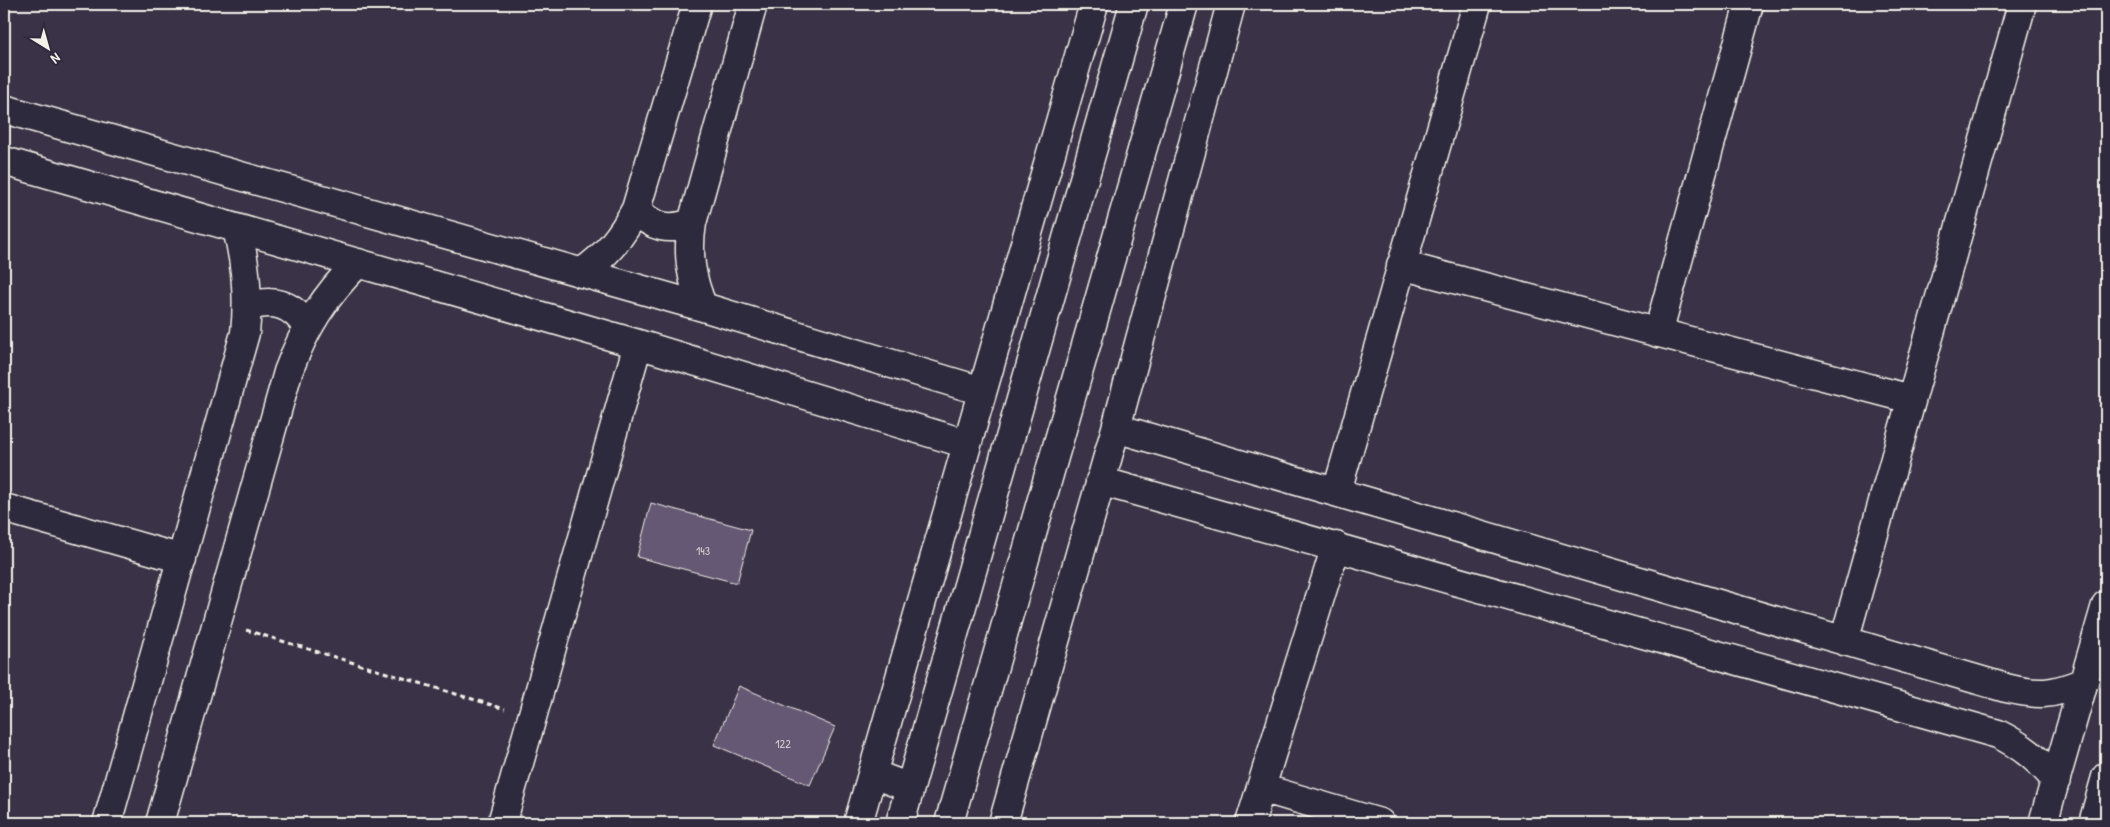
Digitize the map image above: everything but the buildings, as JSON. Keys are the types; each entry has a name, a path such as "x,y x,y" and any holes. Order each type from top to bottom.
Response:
{"street":[{"path":"581,273 597,262 612,247 624,231 636,209 697,4"},
{"path":"703,308 694,283 689,258 692,223 753,4"},
{"path":"858,823 1094,4"},
{"path":"900,823 1134,4"},
{"path":"950,823 1184,4"},
{"path":"1003,823 1116,428 1232,4"},
{"path":"1337,491 1477,4"},
{"path":"1658,333 1749,4"},
{"path":"1844,641 2022,4"},
{"path":"4,109 703,308 982,391"},
{"path":"4,162 638,344 967,444"},
{"path":"636,209 652,223 661,227 671,228 692,223"},
{"path":"107,823 240,358 248,307 244,254 237,229"},
{"path":"160,823 288,372 307,326 325,299 358,264"},
{"path":"1401,265 1911,400"},
{"path":"248,307 260,303 273,302 285,305 302,318 307,326"},
{"path":"502,823 638,344"},
{"path":"1116,428 1337,491 1844,641 2032,694 2059,692 2084,682"},
{"path":"1100,481 1998,734 2020,745 2033,755 2056,780"},
{"path":"4,508 182,560"},
{"path":"1250,823 1336,546"},
{"path":"2043,823 2106,605"},
{"path":"873,774 910,788"},
{"path":"2093,823 2106,777"},
{"path":"1261,788 1380,823"}],"path":[{"path":"217,621 532,718"}]}
